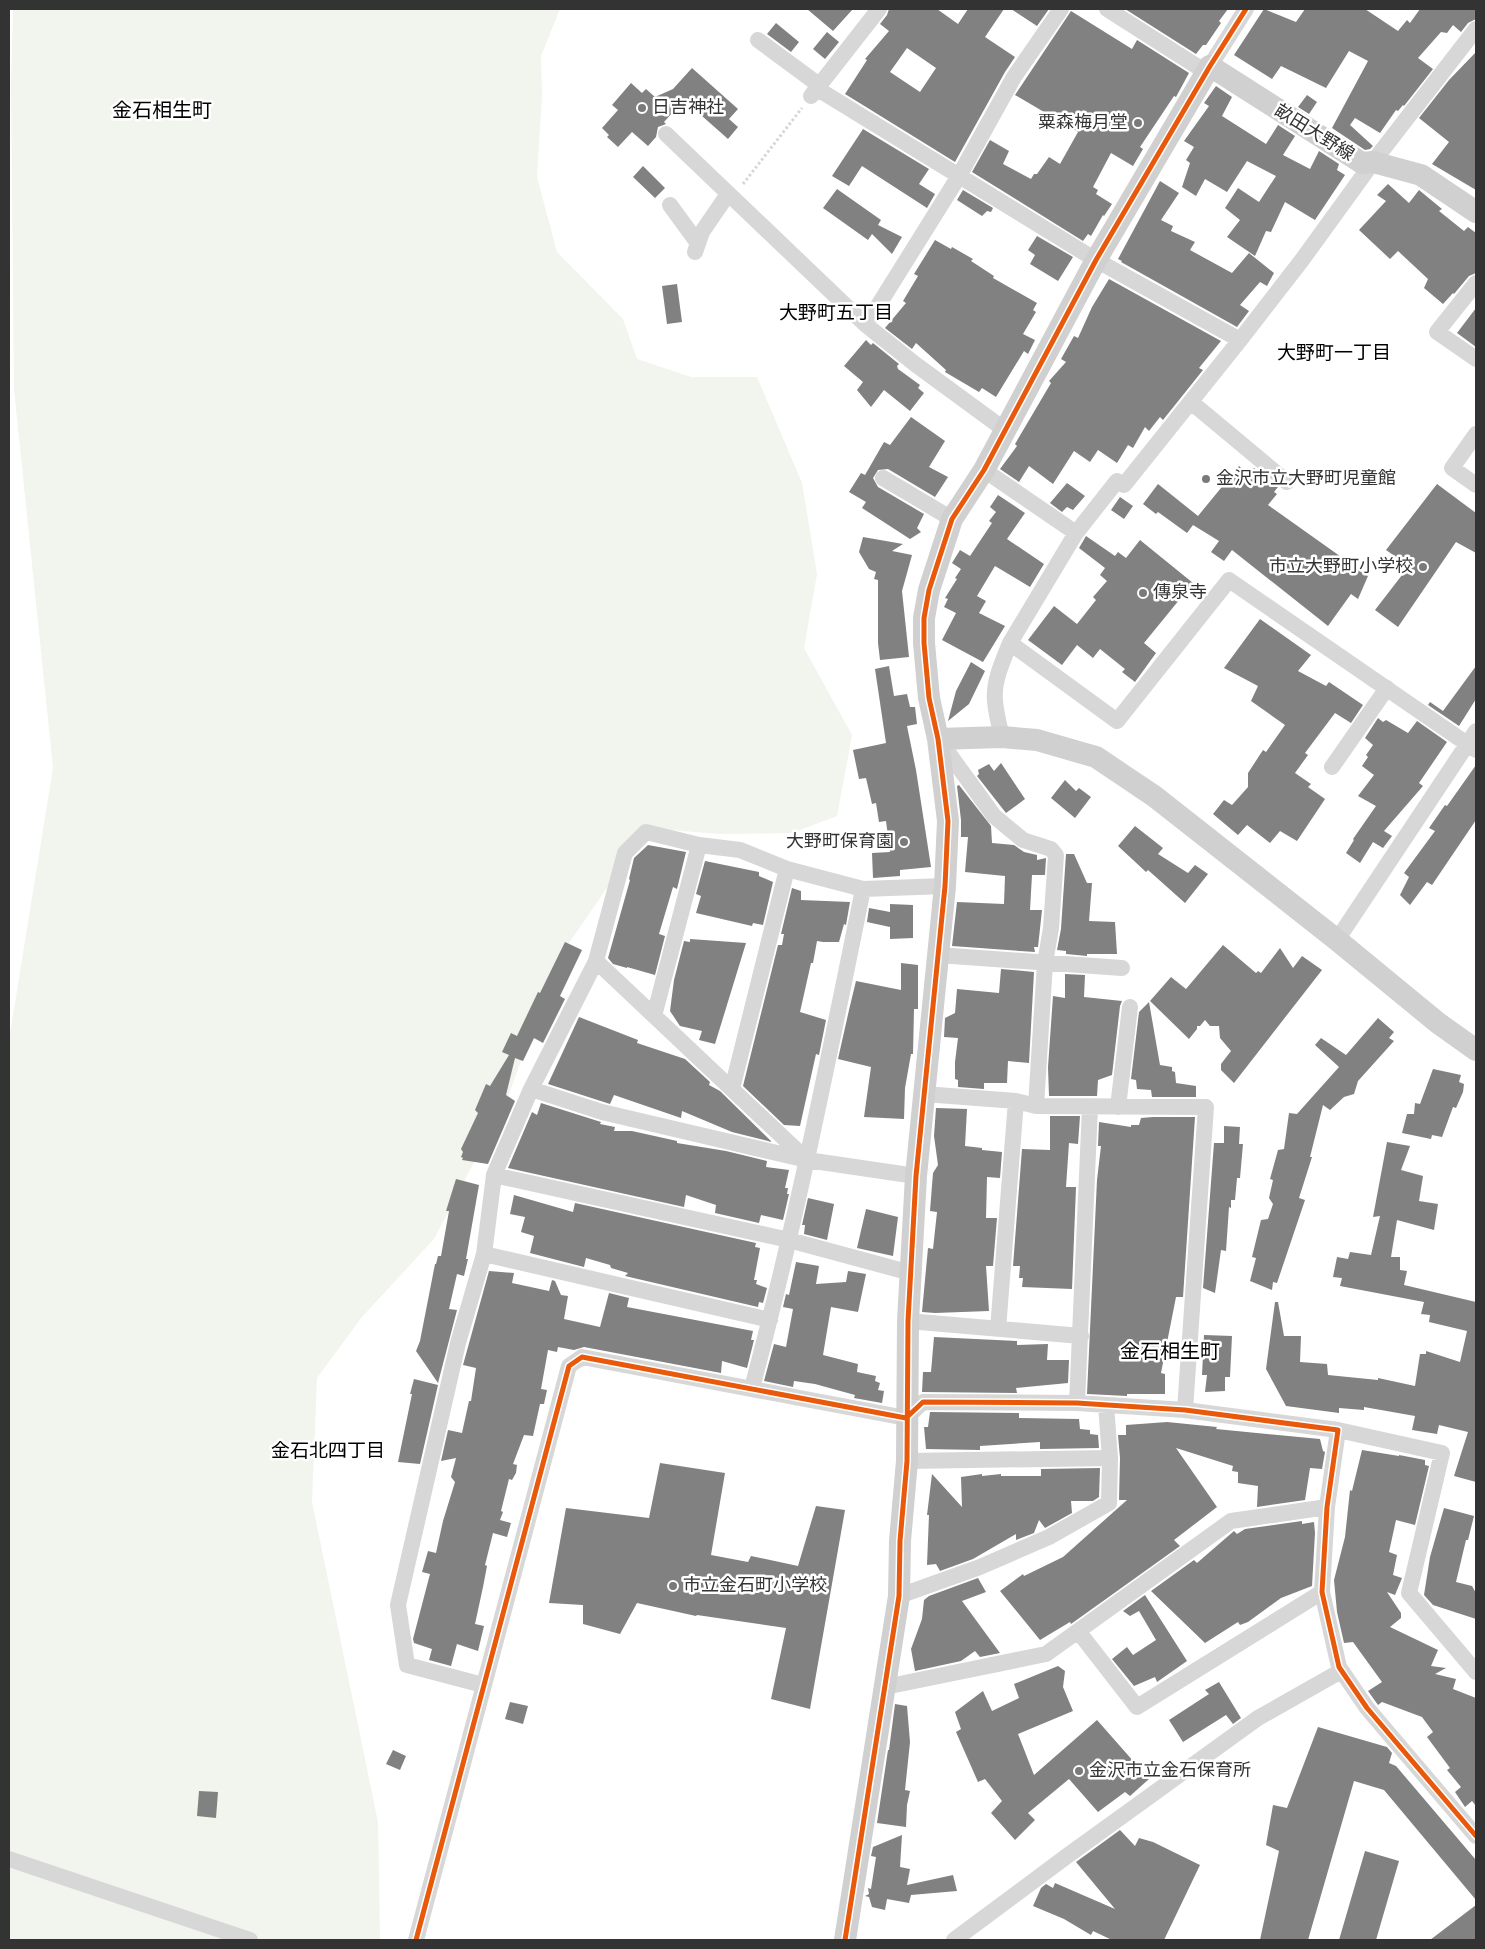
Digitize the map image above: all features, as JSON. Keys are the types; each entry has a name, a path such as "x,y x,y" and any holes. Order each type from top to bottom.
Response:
{"street":[{"path":"815,90 879,9"},
{"path":"866,325 959,176 1014,77 1061,9"},
{"path":"1107,9 1198,67 1210,66"},
{"path":"845,1940 899,1596 900,1541 907,1461 908,1321 916,1176 938,955 948,821 938,739 929,698 924,643 924,618 928,590 952,520 984,470 1096,260 1210,66 1246,9"},
{"path":"1002,737 995,699 998,678 1010,643 1076,533 1117,481 1124,485 1191,402 1302,260 1373,162 1476,30"},
{"path":"758,40 815,90 1096,260 1240,340"},
{"name":"畝田大野線","path":"1210,66 1362,163 1373,162 1421,175 1476,212"},
{"path":"666,134 733,194 866,325 915,364 1005,430"},
{"path":"670,205 696,247 702,232 733,194"},
{"path":"1476,283 1437,332 1476,359"},
{"path":"1191,402 1287,482"},
{"path":"1476,434 1452,468 1476,485"},
{"path":"984,470 1076,533"},
{"path":"883,478 952,520"},
{"path":"1010,643 1118,721 1229,580 1387,688 1473,742 1337,940"},
{"path":"1332,767 1387,688"},
{"path":"938,739 1002,737 1037,740 1096,757 1154,796 1337,940 1438,1023 1476,1050"},
{"path":"938,739 994,816 1023,840 1051,849 1056,855 1036,1106"},
{"path":"483,1685 407,1665 398,1605 458,1343 484,1254 494,1175 531,1089 596,961 625,854 646,832 699,845 740,850 787,868 864,889 944,886"},
{"path":"654,1016 699,845"},
{"path":"732,1090 787,868"},
{"path":"752,1388 770,1320 807,1160 864,889"},
{"path":"938,955 1122,968"},
{"path":"596,961 807,1160"},
{"path":"1118,1107 1130,1007"},
{"path":"531,1089 602,1112 807,1160 916,1176"},
{"path":"924,1094 1016,1101 1036,1106 1206,1108 1185,1410"},
{"path":"998,1329 1016,1101"},
{"path":"1077,1403 1090,1107"},
{"path":"494,1175 789,1240 910,1272"},
{"path":"484,1254 770,1320"},
{"path":"908,1321 1081,1336"},
{"path":"416,1940 569,1366 582,1357 906,1418"},
{"path":"906,1418 923,1402 1077,1403 1185,1410 1338,1430 1442,1453 1409,1593 1476,1672"},
{"path":"899,1596 980,1567 1049,1537 1109,1503 1110,1458 1106,1405"},
{"path":"1338,1430 1328,1507 1322,1592 1339,1667 1379,1723 1475,1832"},
{"path":"907,1461 1110,1458"},
{"path":"885,1687 1046,1654 1231,1521 1328,1507"},
{"path":"1078,1631 1137,1707 1322,1592"},
{"path":"954,1940 1074,1850 1258,1718 1341,1671"},
{"path":"9,1859 250,1940"}],"path":[{"path":"733,194 815,90"}],"shaded area":[{"path":"13,9 560,9 541,56 542,95 537,177 557,252 623,319 637,359 691,377 757,377 802,483 817,574 804,648 852,735 837,816 792,833 721,834 657,829 627,859 560,956 507,1099 434,1239 362,1317 317,1378 312,1502 378,1822 380,1940 9,1940 9,1040 53,768 14,389 11,82"}],"building":[{"path":"807,9 853,9 833,31"},
{"path":"889,9 937,9 958,24 968,9 1004,9 985,37 1015,57 955,162 845,94 867,60 865,59 889,31 880,24","holes":["907,48 936,68 920,92 890,72"]},
{"path":"1011,9 1049,9 1037,26"},
{"path":"1125,9 1228,9 1206,45 1203,45 1196,54"},
{"path":"1264,9 1296,22 1305,9 1365,9 1398,31 1407,20 1410,23 1420,9 1476,9 1476,19 1468,23 1461,32 1453,25 1447,33 1441,32 1418,58 1433,69 1404,106 1398,111 1396,110 1380,133 1355,118 1350,125 1373,146 1365,150 1332,128 1368,61 1349,51 1326,88 1281,66 1272,79 1234,55"},
{"path":"1071,11 1132,49 1137,40 1189,73 1176,97 1174,96 1140,147 1143,149 1133,166 1111,153 1093,187 1098,190 1096,194 1112,204 1091,236 1088,234 1083,241 972,172 990,140 1009,151 1003,164 1031,179 1049,157 1060,164 1078,132 1015,95"},
{"path":"776,23 799,42 791,52 767,34"},
{"path":"827,32 839,42 825,59 813,49"},
{"path":"1476,52 1476,190 1432,164 1449,142 1419,118 1449,80"},
{"path":"692,68 738,109 729,119 738,127 728,139 684,100 664,122 666,124 658,127 656,137 648,146 632,132 618,147 607,137 609,135 602,128 618,110 612,105 631,83 642,93 646,89 655,97 673,89"},
{"path":"1216,86 1232,97 1222,116 1266,144 1278,125 1295,136 1283,155 1310,169 1319,151 1339,164 1337,170 1345,175 1315,220 1285,202 1271,232 1266,231 1255,256 1227,237 1240,220 1225,208 1238,188 1259,202 1276,176 1247,161 1227,192 1205,179 1196,196 1182,187 1190,163 1186,160 1194,147 1184,141 1209,106 1204,103"},
{"path":"1307,95 1317,102 1309,114 1298,107"},
{"path":"863,129 929,169 919,184 935,194 927,208 862,166 849,186 832,176"},
{"path":"643,166 665,188 655,198 633,177"},
{"path":"1160,181 1179,193 1161,220 1173,226 1171,231 1195,242 1190,250 1232,273 1249,253 1274,273 1267,286 1260,282 1240,305 1249,311 1237,327 1118,259"},
{"path":"1388,184 1409,203 1419,190 1442,209 1439,211 1464,231 1468,227 1476,233 1476,273 1469,276 1443,304 1424,288 1428,279 1398,251 1390,259 1359,230 1386,201 1377,195"},
{"path":"837,189 881,220 878,225 902,237 892,254 872,234 868,240 823,208"},
{"path":"963,190 993,208 991,212 987,211 982,216 957,200"},
{"path":"1037,236 1073,257 1058,281 1030,264 1035,255 1028,250"},
{"path":"935,240 973,259 971,261 994,276 993,278 1037,303 1033,310 1036,312 1023,334 1035,340 1028,354 1024,351 996,397 982,388 979,392 945,372 946,370 916,343 912,349 885,328 906,303 903,301 918,276 914,274"},
{"path":"1109,279 1221,341 1199,368 1203,370 1163,420 1160,417 1149,431 1145,427 1133,448 1128,445 1117,463 1098,450 1090,462 1074,451 1053,484 1029,466 1019,482 1000,469 1017,446 1015,444 1051,383 1049,381 1066,362 1061,359 1074,336 1078,338 1092,307"},
{"path":"677,284 682,322 667,324 662,286"},
{"path":"1476,308 1476,347 1457,333"},
{"path":"866,340 871,345 873,343 899,364 897,366 898,369 920,385 918,388 924,393 910,411 884,390 871,407 857,390 863,382 844,366"},
{"path":"911,417 945,441 929,467 948,477 935,497 888,469 878,470 873,478 878,487 924,514 917,528 921,532 910,539 862,508 866,502 849,492 861,473 865,475 884,442 890,445"},
{"path":"1239,466 1249,474 1254,468 1278,487 1274,492 1277,494 1268,505 1368,576 1358,599 1351,594 1328,626 1232,550 1224,561 1211,552 1219,541 1193,525 1187,533 1158,512 1156,514 1143,504 1158,484 1198,516"},
{"path":"1067,483 1085,496 1073,510 1067,507 1062,512 1050,503"},
{"path":"1437,484 1476,513 1476,553 1456,542 1398,627 1375,610 1409,566 1386,550"},
{"path":"998,495 1025,513 1007,539 1044,564 1030,587 995,566 977,596 986,601 979,613 1005,626 983,662 942,640 956,613 944,607 948,599 945,598 961,569 952,563 960,550 970,556 992,523 989,521 996,512 990,507"},
{"path":"1120,497 1133,506 1124,519 1111,510"},
{"path":"1086,536 1115,556 1118,552 1126,558 1140,540 1193,583 1144,643 1156,653 1135,682 1122,672 1125,669 1100,649 1093,658 1077,645 1062,665 1028,640 1054,606 1077,624 1096,600 1093,597 1107,581 1100,575 1105,568 1079,548"},
{"path":"863,537 903,544 892,551 912,555 902,591 909,657 880,660 878,643 878,580 874,579 876,572 869,569 859,552"},
{"path":"1260,619 1311,655 1298,671 1326,686 1329,682 1363,705 1351,723 1335,713 1305,753 1308,755 1295,773 1311,784 1308,787 1325,799 1297,841 1280,831 1270,843 1247,825 1238,835 1213,814 1224,800 1232,805 1248,787 1248,773 1263,750 1266,752 1285,725 1251,701 1258,686 1224,668"},
{"path":"971,662 985,671 969,704 948,721 956,691"},
{"path":"889,666 894,696 907,694 910,707 915,707 917,724 907,726 931,867 900,870 900,876 873,878 872,853 890,852 886,821 879,822 876,803 872,804 866,778 859,779 853,750 886,743 875,669"},
{"path":"1476,666 1476,699 1459,726 1428,705 1430,702 1443,711"},
{"path":"1378,718 1383,722 1386,720 1408,733 1417,721 1447,742 1419,783 1423,786 1384,831 1392,836 1383,848 1373,842 1360,863 1346,853 1353,839 1376,806 1358,796 1374,775 1362,766 1368,757 1366,755 1373,745 1365,738"},
{"path":"1001,763 1025,799 1006,813 977,776 979,774 978,770 989,764 994,771"},
{"path":"1476,765 1476,820 1432,885 1427,882 1410,905 1400,895 1409,877 1404,873 1435,831 1429,828"},
{"path":"1065,780 1076,791 1079,788 1091,797 1075,818 1051,798"},
{"path":"959,785 991,826 992,843 1014,845 1024,852 1037,855 1037,860 1046,858 1045,875 1032,875 1030,910 1042,910 1038,947 1034,947 1035,952 952,946 957,902 1004,904 1005,876 965,872 968,837 961,837 957,786"},
{"path":"1135,826 1163,848 1158,854 1188,873 1195,865 1208,874 1185,903 1148,870 1146,872 1118,846"},
{"path":"648,845 686,852 677,889 673,887 659,934 665,936 655,975 613,964 608,958 630,880 634,858"},
{"path":"1066,854 1074,854 1087,883 1092,883 1089,921 1115,922 1117,954 1087,954 1087,956 1066,954 1066,951 1057,950 1061,929"},
{"path":"705,861 759,872 759,876 773,882 763,925 753,923 752,926 696,913 701,896 696,894"},
{"path":"792,888 801,891 801,900 850,902 846,925 844,924 839,942 817,941 800,1012 826,1020 819,1055 816,1054 800,1126 784,1125 743,1086 778,945 782,945 784,934 781,934"},
{"path":"890,904 913,905 913,938 890,939 890,927 867,922 869,908 890,912"},
{"path":"690,939 746,943 715,1044 699,1040 702,1031 680,1026 670,1011 674,980 684,941 690,942"},
{"path":"565,942 582,950 560,996 565,999 543,1043 534,1038 523,1061 515,1058 506,1095 515,1101 488,1164 462,1160 463,1152 461,1149 478,1113 475,1110 486,1084 490,1086 509,1055 502,1052 511,1033 517,1036"},
{"path":"1223,945 1256,973 1258,971 1261,973 1280,948 1293,968 1302,956 1322,970 1234,1083 1221,1070 1221,1064 1231,1051 1220,1038 1219,1026 1210,1026 1205,1020 1200,1026 1197,1026 1197,1029 1189,1039 1150,1001 1171,977 1186,989"},
{"path":"901,963 918,965 918,1009 914,1009 913,1054 911,1054 905,1088 904,1119 864,1117 871,1067 838,1059 849,1010 856,981 901,990"},
{"path":"1001,969 1034,972 1029,1063 1008,1061 1007,1083 984,1083 984,1089 958,1087 958,1080 955,1079 955,1062 958,1038 944,1037 945,1018 955,1013 957,989 999,993"},
{"path":"1065,974 1085,975 1084,997 1122,1001 1112,1075 1098,1080 1097,1096 1049,1096 1048,1067 1053,996 1065,998"},
{"path":"1149,1002 1160,1065 1172,1067 1172,1071 1175,1072 1176,1083 1196,1086 1196,1097 1152,1097 1151,1090 1137,1089 1136,1080 1131,1079 1139,1012"},
{"path":"579,1017 638,1040 637,1043 685,1059 710,1082 709,1085 720,1091 772,1142 732,1132 682,1111 681,1118 614,1095 610,1104 548,1084"},
{"path":"1378,1018 1394,1032 1389,1038 1394,1041 1358,1081 1354,1094 1344,1097 1330,1110 1323,1105 1310,1157 1312,1157 1299,1198 1305,1200 1277,1283 1273,1282 1272,1290 1250,1281 1256,1258 1252,1257 1261,1220 1268,1219 1273,1204 1269,1198 1273,1180 1270,1179 1278,1150 1284,1149 1289,1113 1297,1114 1339,1067 1315,1045 1321,1038 1346,1055"},
{"path":"1433,1069 1461,1075 1459,1082 1464,1084 1463,1092 1456,1108 1453,1107 1442,1137 1432,1135 1431,1139 1402,1133 1407,1114 1414,1114 1415,1103 1420,1104"},
{"path":"541,1103 601,1122 600,1124 615,1127 614,1131 632,1131 677,1141 677,1143 726,1151 767,1161 766,1167 789,1170 785,1188 788,1188 787,1194 789,1194 783,1220 761,1215 759,1223 715,1213 716,1205 686,1195 684,1207 508,1168 532,1112 537,1115"},
{"path":"936,1108 967,1109 965,1146 1002,1152 1000,1178 987,1177 986,1218 997,1218 993,1266 986,1266 989,1311 922,1312 928,1248 933,1249 937,1212 930,1211 933,1173 938,1165 934,1136"},
{"path":"1050,1116 1080,1116 1078,1144 1069,1143 1066,1187 1076,1187 1072,1289 1022,1287 1023,1278 1019,1278 1020,1266 1013,1266 1022,1149 1050,1150"},
{"path":"1195,1117 1183,1297 1176,1297 1161,1373 1165,1374 1165,1394 1127,1394 1127,1396 1087,1394 1097,1180 1101,1146 1098,1146 1099,1122 1131,1127 1131,1125 1139,1125 1141,1118"},
{"path":"1224,1126 1240,1127 1239,1144 1243,1144 1240,1178 1237,1178 1235,1200 1231,1200 1231,1208 1229,1207 1226,1251 1221,1250 1215,1293 1203,1288 1214,1143 1224,1143"},
{"path":"1387,1142 1410,1146 1401,1170 1423,1176 1419,1201 1438,1204 1434,1230 1397,1220 1391,1257 1400,1257 1400,1270 1407,1271 1404,1285 1476,1302 1476,1482 1454,1476 1468,1432 1439,1425 1437,1434 1412,1430 1415,1416 1364,1407 1364,1410 1339,1408 1339,1413 1286,1406 1266,1369 1275,1302 1278,1302 1284,1336 1301,1336 1300,1362 1327,1364 1328,1375 1378,1380 1378,1378 1415,1386 1420,1354 1426,1354 1426,1351 1460,1362 1467,1331 1429,1322 1430,1315 1421,1314 1424,1302 1340,1286 1342,1278 1333,1277 1337,1257 1348,1259 1350,1252 1371,1255 1380,1216 1373,1217"},
{"path":"456,1179 479,1185 464,1276 457,1274 449,1309 457,1310 438,1383 416,1351 420,1341 435,1264 438,1256 441,1256 449,1211 446,1211"},
{"path":"514,1195 573,1212 575,1203 756,1243 755,1247 760,1248 754,1280 757,1280 756,1284 767,1288 763,1303 759,1302 758,1307 625,1276 628,1273 586,1258 584,1267 530,1253 534,1236 521,1232 525,1217 510,1214"},
{"path":"808,1198 834,1204 827,1240 804,1234 805,1225 802,1225"},
{"path":"866,1209 898,1217 893,1256 857,1248"},
{"path":"796,1262 819,1266 816,1284 846,1282 848,1271 866,1274 858,1312 831,1307 823,1355 858,1364 857,1372 876,1376 875,1381 880,1383 878,1390 884,1391 882,1403 854,1398 855,1395 815,1384 794,1381 793,1387 764,1381 774,1344 786,1347 793,1309 783,1307 786,1294 789,1295"},
{"path":"489,1271 514,1273 512,1283 549,1291 552,1280 555,1281 561,1295 568,1296 564,1319 600,1327 609,1293 629,1298 627,1307 753,1331 751,1340 754,1340 747,1368 722,1361 721,1373 584,1347 574,1350 558,1347 557,1352 548,1350 541,1389 547,1390 544,1404 540,1404 533,1436 524,1435 513,1464 517,1465 516,1473 512,1480 509,1479 501,1511 503,1512 500,1520 511,1523 507,1537 493,1533 485,1565 487,1566 475,1624 484,1626 478,1651 457,1644 451,1666 429,1660 432,1649 414,1643 413,1639 430,1574 422,1572 428,1551 436,1553 443,1521 455,1482 451,1477 456,1458 441,1461 448,1430 462,1433 469,1401 471,1401 476,1368 463,1365"},
{"path":"1204,1335 1232,1336 1230,1377 1225,1377 1225,1391 1205,1392 1207,1375 1202,1375"},
{"path":"934,1337 1017,1341 1017,1345 1048,1344 1047,1360 1069,1360 1068,1383 1016,1388 1017,1393 922,1392 923,1372 931,1372"},
{"path":"414,1379 438,1385 420,1464 398,1462"},
{"path":"930,1412 1019,1413 1019,1418 1079,1419 1080,1429 1090,1430 1090,1434 1098,1435 1099,1448 1040,1449 1040,1442 980,1446 980,1450 926,1449 924,1427 928,1427"},
{"path":"1167,1422 1217,1427 1216,1429 1320,1439 1323,1451 1325,1452 1322,1469 1310,1468 1305,1500 1257,1507 1258,1486 1238,1483 1238,1472 1232,1471 1233,1466 1176,1448 1217,1507 1174,1540 1180,1546 1071,1624 1070,1622 1040,1640 1000,1591 1023,1574 1024,1576 1063,1557 1127,1500 1119,1500 1120,1458 1118,1435 1126,1435 1126,1425"},
{"path":"1362,1450 1425,1460 1425,1465 1429,1466 1415,1525 1396,1520 1389,1552 1397,1555 1393,1575 1402,1578 1395,1595 1387,1592 1401,1613 1401,1618 1390,1627 1438,1650 1431,1666 1446,1668 1435,1674 1456,1679 1453,1689 1476,1698 1476,1806 1472,1801 1465,1807 1455,1792 1461,1787 1447,1770 1450,1768 1427,1737 1433,1732 1422,1717 1382,1702 1378,1705 1368,1691 1382,1682 1353,1642 1344,1643 1337,1612 1334,1580 1345,1537 1350,1490 1352,1491"},
{"path":"660,1463 725,1473 711,1555 748,1562 751,1556 798,1566 816,1506 845,1510 810,1709 771,1699 786,1628 696,1616 637,1603 620,1634 583,1624 583,1605 549,1603 566,1508 649,1518"},
{"path":"1100,1468 1099,1497 1093,1501 1071,1501 1072,1513 1045,1528 1039,1520 1034,1533 1016,1540 1016,1534 973,1559 940,1571 936,1564 927,1565 929,1515 927,1515 932,1474 962,1507 961,1477 982,1474 982,1476 1001,1474 1001,1476 1041,1476 1041,1469"},
{"path":"1444,1508 1474,1516 1456,1582 1472,1586 1476,1593 1476,1619 1433,1605 1424,1595 1430,1557"},
{"path":"1302,1521 1302,1524 1314,1522 1312,1586 1281,1598 1248,1622 1240,1625 1238,1622 1205,1643 1151,1591 1194,1560 1197,1563 1234,1531 1237,1534 1245,1529"},
{"path":"978,1578 986,1592 962,1601 1000,1653 980,1657 975,1651 961,1661 915,1671 911,1649 922,1619 924,1600 929,1596"},
{"path":"1145,1595 1187,1661 1157,1682 1155,1677 1134,1686 1112,1659 1127,1647 1133,1655 1156,1640 1139,1611 1130,1616 1123,1611"},
{"path":"1058,1666 1065,1671 1063,1687 1073,1711 1018,1734 1034,1775 1097,1720 1149,1779 1130,1796 1125,1792 1098,1812 1069,1779 1028,1813 1035,1820 1015,1840 991,1813 1002,1801 985,1779 978,1782 956,1732 961,1729 955,1712 983,1691 992,1711 1019,1698 1014,1684"},
{"path":"1219,1682 1241,1718 1233,1724 1226,1715 1183,1742 1169,1720 1209,1694 1205,1690"},
{"path":"510,1702 528,1706 523,1724 505,1719"},
{"path":"895,1704 907,1706 910,1742 905,1790 910,1791 906,1827 877,1823"},
{"path":"1318,1727 1387,1747 1392,1753 1389,1763 1396,1766 1476,1860 1476,1900 1384,1790 1354,1781 1308,1940 1260,1940 1279,1851 1266,1845 1273,1805 1287,1808"},
{"path":"393,1750 406,1756 400,1770 386,1764"},
{"path":"199,1791 218,1792 216,1818 197,1816"},
{"path":"1120,1830 1135,1846 1139,1838 1153,1842 1200,1865 1164,1940 1112,1940 1093,1931 1091,1935 1064,1919 1033,1906 1041,1888 1046,1884 1053,1888 1055,1883 1115,1909 1076,1862"},
{"path":"902,1835 900,1867 910,1869 907,1885 953,1875 957,1891 911,1895 909,1903 887,1899 885,1910 872,1907 869,1897 865,1896 869,1894 868,1888 871,1889 876,1857 871,1856 873,1847"},
{"path":"1365,1851 1399,1861 1376,1940 1339,1940"},
{"path":"1476,1905 1476,1940 1430,1940"}],"cycle path":[{"path":"845,1940 899,1596 900,1541 907,1461 908,1321 916,1176 945,886 948,821 938,739 929,698 924,643 924,618 929,590 952,519 984,470 1096,260 1210,66 1246,9"},
{"path":"416,1940 569,1366 582,1357 906,1418 923,1402 1077,1403 1185,1410 1338,1430 1327,1507 1322,1592 1339,1667 1367,1708 1476,1836"}],"place":[{"name":"日吉神社","path":"642,108"},
{"name":"粟森梅月堂","path":"1138,123"},
{"name":"金沢市立大野町児童館","path":"1206,479"},
{"name":"市立大野町小学校","path":"1423,567"},
{"name":"傳泉寺","path":"1143,593"},
{"name":"大野町保育園","path":"904,842"},
{"name":"市立金石町小学校","path":"673,1586"},
{"name":"金沢市立金石保育所","path":"1079,1771"}],"district":[{"name":"金石相生町","path":"162,111"},
{"name":"大野町五丁目","path":"836,313"},
{"name":"大野町一丁目","path":"1334,353"},
{"name":"金石相生町","path":"1170,1352"},
{"name":"金石北四丁目","path":"328,1451"}]}
